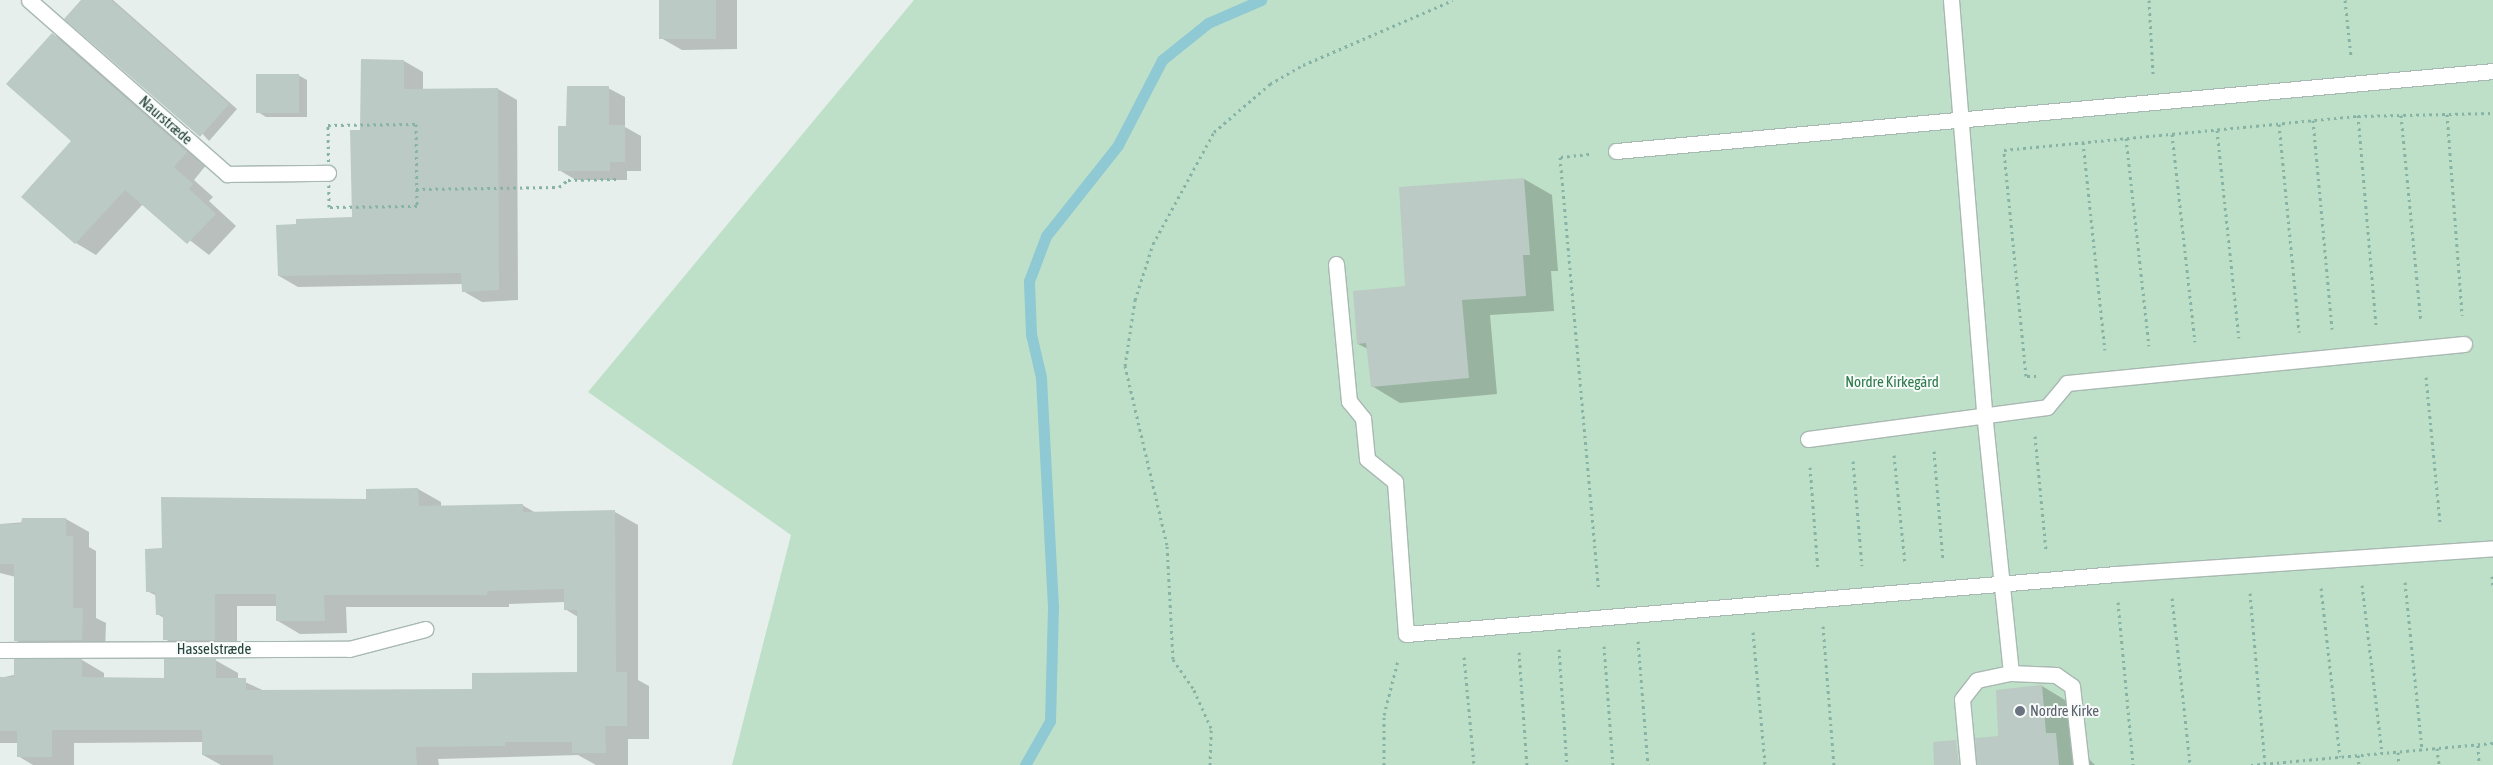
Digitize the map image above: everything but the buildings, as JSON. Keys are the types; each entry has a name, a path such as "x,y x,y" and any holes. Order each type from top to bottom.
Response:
{"street":[{"name":"Naurstræde","path":"28,0 228,174 328,173"},
{"path":"1951,0 1963,116 1984,412 2011,672"},
{"path":"1616,151 1963,116 2155,103 2493,71"},
{"path":"1336,264 1349,401 1363,418 1367,459 1395,482 1406,634 2049,579 2493,548"},
{"path":"1808,439 1984,412 2047,407 2067,383 2464,344"},
{"name":"Hasselstræde","path":"0,650 349,649 425,629"},
{"path":"1968,765 1962,700 1977,680 2011,672 2056,674 2072,686 2081,765"}],"path":[{"path":"1210,765 1211,728 1193,688 1173,659 1166,545 1125,366 1135,300 1153,244 1214,132 1270,84 1302,65 1453,0"},
{"path":"2149,0 2155,103"},
{"path":"2026,376 2004,150 2358,116 2493,113"},
{"path":"2447,114 2464,344"},
{"path":"2358,116 2379,352"},
{"path":"2313,120 2335,357"},
{"path":"416,124 417,206 329,207 328,173 328,125 416,124"},
{"path":"2279,124 2302,360"},
{"path":"2217,130 2242,366"},
{"path":"2172,134 2198,370"},
{"path":"2126,138 2152,374"},
{"path":"2083,142 2108,379"},
{"path":"1613,765 1602,617 1560,157 1616,151"},
{"path":"416,189 559,187 568,180 617,180"},
{"path":"2047,407 2034,434 2049,579"},
{"path":"1931,420 1946,588"},
{"path":"1891,426 1907,591"},
{"path":"1850,432 1865,594"},
{"path":"2402,554 2422,750"},
{"path":"2358,557 2382,753"},
{"path":"2318,560 2340,757"},
{"path":"2247,565 2265,764"},
{"path":"2168,570 2190,765"},
{"path":"2116,574 2133,765"},
{"path":"1750,604 1765,765"},
{"path":"1636,614 1648,765"},
{"path":"1557,621 1567,765"},
{"path":"1518,624 1527,765"},
{"path":"1461,628 1474,765"},
{"path":"1384,765 1384,714 1406,634"},
{"path":"2251,765 2493,743"},
{"path":"2478,745 2480,765"},
{"path":"2437,748 2439,765"},
{"path":"2398,752 2399,765"},
{"path":"2358,755 2359,765"},
{"path":"2319,759 2319,765"}],"green space":[{"name":"Nordre Kirkegård","path":"914,0 2493,0 2493,765 732,765 791,535 588,392"}],"waterway":[{"path":"1025,765 1050,721 1053,607 1041,377 1031,334 1029,281 1046,236 1118,145 1162,60 1208,23 1261,0"}],"place":[{"name":"Nordre Kirke","path":"2020,711"}]}
